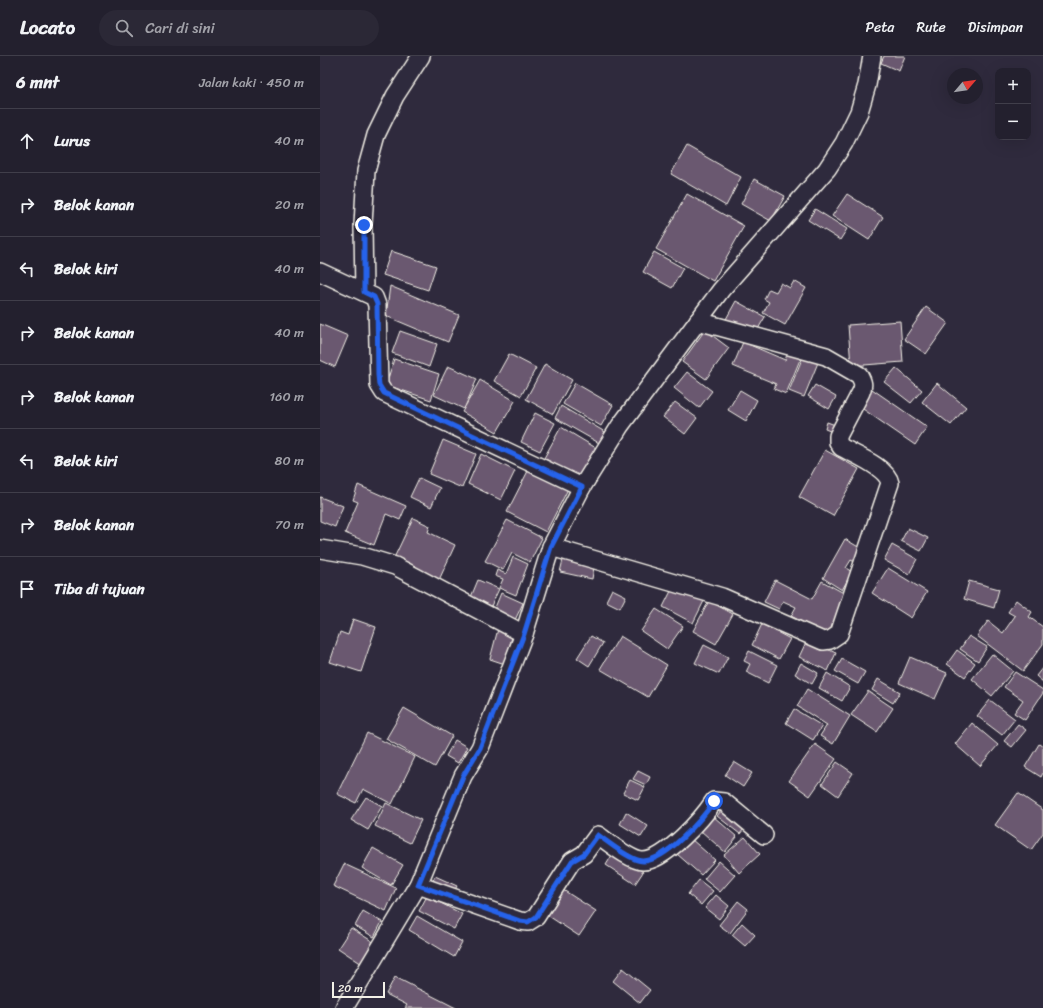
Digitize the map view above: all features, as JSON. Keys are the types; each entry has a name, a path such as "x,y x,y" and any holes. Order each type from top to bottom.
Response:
{"street":[{"path":"364,292 366,171 376,136 395,96 421,56"},
{"path":"344,1008 418,885 463,776 480,748 524,634 551,547 582,487 620,426 698,321 722,290 827,169 844,143 859,112 867,85 872,56"},
{"path":"320,272 374,297 377,304 379,385 384,393 582,487"},
{"path":"551,547 722,597 823,641 830,640 839,634 890,483 889,477 882,470 841,447 838,442 838,436 861,392 863,386 862,381 859,375 826,356 698,321"},
{"path":"320,549 381,561 395,566 524,634"},
{"path":"418,885 520,921 528,922 536,917 572,861 584,854 598,835 628,855 643,861 662,855 704,816 714,801 724,802 764,835"}],"building":[{"path":"884,56 905,56 899,71 881,63"},
{"path":"687,146 741,177 726,206 671,174"},
{"path":"754,179 785,196 771,221 741,204"},
{"path":"687,194 744,226 713,281 656,249"},
{"path":"847,194 883,217 869,240 832,216"},
{"path":"815,209 847,229 840,240 808,220"},
{"path":"391,251 436,266 428,290 383,275"},
{"path":"654,252 683,268 672,288 643,272"},
{"path":"794,281 806,288 785,325 763,313 769,302 764,299 769,289 776,292 781,283 790,288"},
{"path":"390,286 459,315 448,342 386,316"},
{"path":"736,301 765,317 755,334 726,319"},
{"path":"926,307 948,323 926,354 904,339"},
{"path":"900,321 903,362 851,366 848,325"},
{"path":"320,324 348,336 335,367 320,360"},
{"path":"705,330 729,348 706,379 682,362"},
{"path":"400,331 437,344 429,367 392,353"},
{"path":"743,342 785,360 788,352 801,357 786,394 774,389 776,384 733,366"},
{"path":"509,354 536,368 521,396 494,381"},
{"path":"804,354 819,360 804,397 789,391"},
{"path":"394,359 439,374 431,400 386,385"},
{"path":"545,364 572,380 553,414 526,399"},
{"path":"448,366 477,379 464,409 434,395"},
{"path":"896,368 922,390 911,403 884,382"},
{"path":"687,372 712,391 699,408 674,388"},
{"path":"480,380 515,401 497,432 462,412"},
{"path":"575,383 613,405 601,426 563,404"},
{"path":"937,383 966,407 951,425 922,402"},
{"path":"815,385 836,397 829,409 808,396"},
{"path":"872,389 927,427 915,445 860,407"},
{"path":"740,390 757,400 746,421 728,410"},
{"path":"675,402 697,418 685,434 663,417"},
{"path":"561,406 605,432 599,443 555,418"},
{"path":"535,413 555,423 540,451 521,442"},
{"path":"827,422 838,426 835,433 825,429"},
{"path":"561,427 596,448 579,478 544,458"},
{"path":"443,440 476,454 462,488 429,474"},
{"path":"825,450 859,469 833,516 799,497"},
{"path":"481,454 515,471 501,500 468,484"},
{"path":"529,469 568,489 546,532 507,512"},
{"path":"419,478 440,488 431,507 410,497"},
{"path":"358,485 406,506 400,520 386,514 374,545 345,533 358,502 353,500"},
{"path":"320,497 343,506 335,527 320,521"},
{"path":"413,518 430,526 428,532 455,545 439,580 394,558"},
{"path":"507,520 542,538 530,562 512,553 503,570 485,561"},
{"path":"908,528 928,538 921,551 901,541"},
{"path":"845,539 865,551 858,564 851,560 846,568 852,572 842,590 823,578"},
{"path":"892,545 917,559 909,574 884,560"},
{"path":"513,557 528,564 516,595 499,588 503,579 495,576 497,570 506,574"},
{"path":"563,560 594,567 592,579 560,572"},
{"path":"888,568 927,592 911,618 872,593"},
{"path":"478,580 499,589 491,606 471,597"},
{"path":"775,580 812,599 822,581 849,596 829,636 791,616 796,607 783,601 779,609 764,602"},
{"path":"969,581 999,589 994,608 964,599"},
{"path":"674,585 704,601 693,623 663,607"},
{"path":"612,589 626,596 620,608 606,601"},
{"path":"501,593 523,603 515,620 494,610"},
{"path":"1016,600 1032,612 1029,617 1043,627 1043,644 1023,671 977,636 988,621 1003,633 1015,616 1008,612"},
{"path":"709,601 733,614 716,644 693,631"},
{"path":"656,609 683,626 667,649 641,631"},
{"path":"353,619 376,627 361,672 330,662 340,632 348,635"},
{"path":"762,624 790,639 779,659 752,645"},
{"path":"498,629 513,633 505,664 490,659"},
{"path":"591,636 603,643 589,666 577,658"},
{"path":"620,636 667,665 648,697 600,669"},
{"path":"969,636 987,647 978,661 960,649"},
{"path":"807,640 836,653 828,671 799,657"},
{"path":"704,645 728,657 719,674 695,663"},
{"path":"957,650 975,663 965,677 947,664"},
{"path":"749,651 777,665 768,683 746,672 750,664 744,661"},
{"path":"992,654 1013,671 992,696 972,679"},
{"path":"910,657 947,673 935,699 899,683"},
{"path":"842,659 865,672 858,684 835,671"},
{"path":"801,663 818,673 812,684 795,674"},
{"path":"1043,667 1043,682 1036,676"},
{"path":"1015,672 1043,690 1043,693 1025,720 1014,713 1023,700 1004,687"},
{"path":"827,673 850,687 842,701 819,688"},
{"path":"878,679 900,692 893,703 872,690"},
{"path":"807,689 850,716 833,744 820,736 827,725 797,706"},
{"path":"868,691 893,708 877,732 851,715"},
{"path":"990,700 1015,719 1002,735 977,716"},
{"path":"404,708 452,736 435,767 386,739"},
{"path":"794,709 822,726 813,740 786,723"},
{"path":"972,723 998,745 980,766 955,744"},
{"path":"1018,724 1026,730 1012,747 1004,741"},
{"path":"367,733 415,757 392,804 363,789 356,803 337,794"},
{"path":"455,740 467,747 458,763 446,756"},
{"path":"815,744 836,759 810,796 789,781"},
{"path":"1039,744 1043,747 1043,773 1041,777 1025,767"},
{"path":"734,762 752,773 743,787 725,775"},
{"path":"837,762 853,773 838,796 822,784"},
{"path":"638,771 650,777 646,785 633,779"},
{"path":"630,780 645,787 638,800 623,793"},
{"path":"1018,793 1043,810 1043,833 1031,850 995,825"},
{"path":"366,797 382,806 368,830 351,820"},
{"path":"386,803 421,820 410,843 375,826"},
{"path":"724,807 747,825 740,834 717,816"},
{"path":"626,812 648,826 641,837 620,824"},
{"path":"713,816 737,837 725,852 701,831"},
{"path":"745,837 760,854 739,873 724,855"},
{"path":"691,839 715,860 701,875 677,854"},
{"path":"373,848 403,865 391,885 362,868"},
{"path":"614,852 643,872 635,884 606,865"},
{"path":"719,861 735,875 720,892 704,879"},
{"path":"344,864 396,888 386,911 333,886"},
{"path":"435,876 457,886 452,895 431,885"},
{"path":"699,880 713,891 701,905 688,894"},
{"path":"560,888 596,911 579,936 544,913"},
{"path":"716,895 729,906 719,919 705,908"},
{"path":"427,896 462,914 454,929 419,911"},
{"path":"738,901 748,909 730,933 719,925"},
{"path":"363,911 382,922 374,937 355,926"},
{"path":"417,916 462,942 454,957 409,930"},
{"path":"742,923 755,935 745,946 732,935"},
{"path":"351,928 375,943 362,964 338,948"},
{"path":"623,968 650,990 640,1003 613,981"},
{"path":"395,977 456,1008 405,1008 407,1005 386,994"}],"route":[{"path":"364,225 364,292 374,297 377,304 378,375 379,385 384,393 582,487 551,547 524,634 480,748 463,776 418,885 520,921 528,922 536,917 572,861 584,854 598,835 628,855 643,861 662,855 704,816 714,801"}]}
